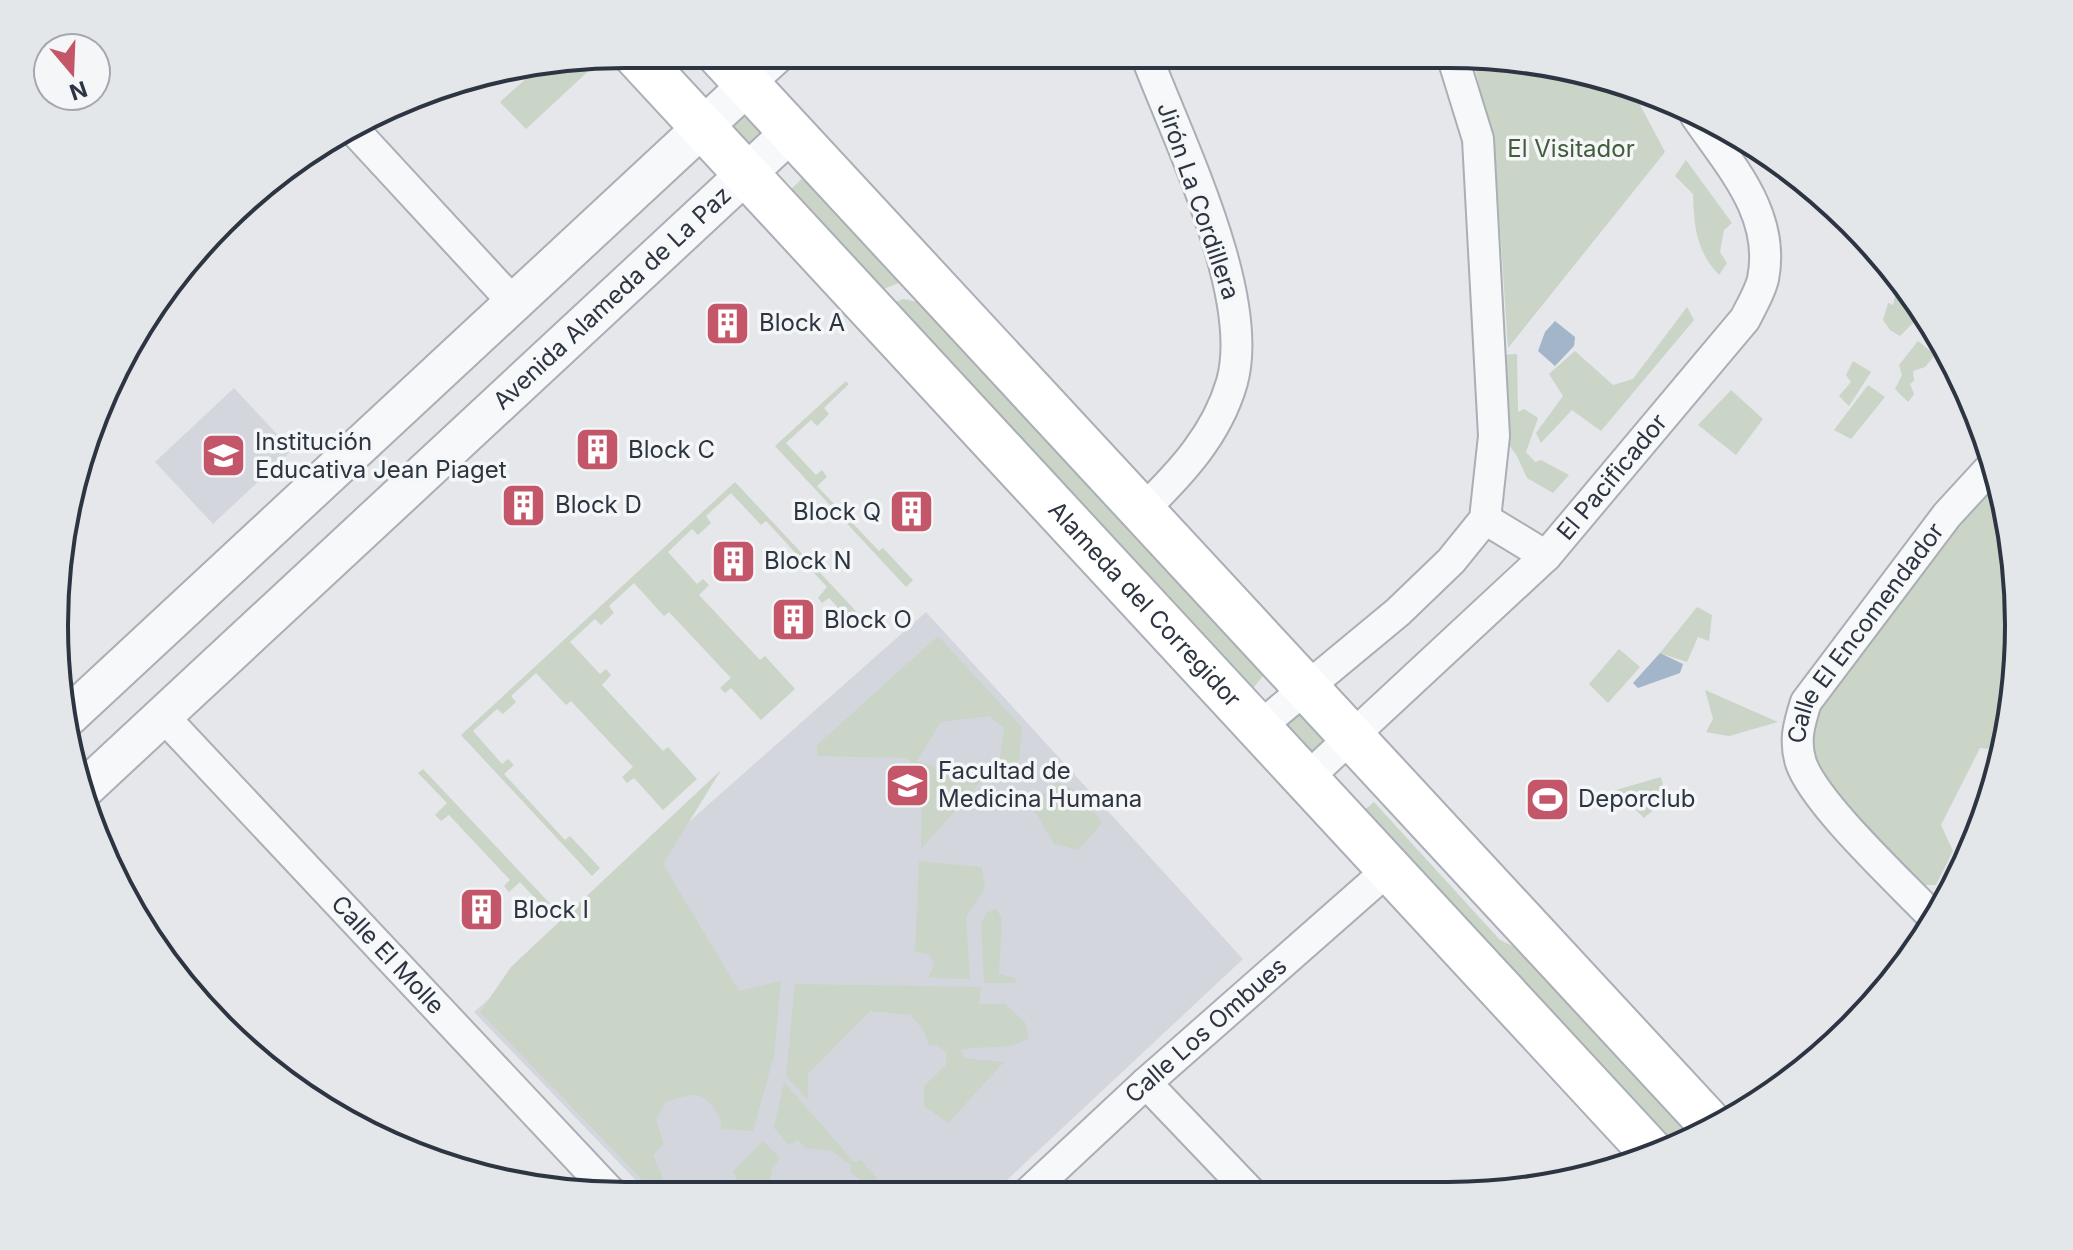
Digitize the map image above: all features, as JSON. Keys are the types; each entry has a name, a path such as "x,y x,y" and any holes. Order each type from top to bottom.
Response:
{"main road":[{"name":"Alameda del Corregidor","path":"648,68 1645,1146"},
{"path":"734,70 1705,1119"},
{"path":"1341,819 1341,802 1354,787 1371,778 1387,777"}],"street":[{"name":"Jirón La Cordillera","path":"1142,511 1190,462 1210,432 1232,381 1238,338 1234,298 1214,233 1151,68"},
{"path":"1258,728 1398,612 1451,561 1485,519 1494,436 1478,139 1456,68"},
{"path":"75,710 703,127 734,70"},
{"name":"Avenida Alameda de La Paz","path":"91,782 791,132"},
{"name":"El Pacificador","path":"1305,780 1546,556 1745,319 1763,281 1766,232 1753,200 1707,132"},
{"path":"359,136 513,302"},
{"name":"Calle El Encomendador","path":"1926,910 1816,793 1801,763 1796,734 1806,702 1947,515 1984,475"},
{"path":"1485,519 1546,556"},
{"name":"Calle El Molle","path":"163,716 600,1181"},
{"name":"Calle Los Ombues","path":"1040,1182 1146,1083 1388,870"},
{"path":"1146,1083 1241,1182"}],"shaded area":[{"name":"Institución Educativa Jean Piaget","path":"234,388 292,450 213,524 155,462"},
{"name":"Facultad de Medicina Humana","path":"926,612 1243,959 1005,1182 637,1182 474,1012"}],"green space":[{"path":"591,69 526,129 500,102 528,77"},
{"name":"El Visitador","path":"1475,69 1557,79 1639,102 1665,152 1508,348 1495,153"},
{"path":"747,113 765,132 750,148 731,127"},
{"path":"1686,160 1732,223 1724,230 1720,252 1727,263 1719,275 1705,257 1698,238 1693,194 1675,176"},
{"path":"808,173 901,282 876,292 786,194"},
{"path":"1896,294 1914,322 1900,336 1890,330 1883,320 1888,303 1893,305"},
{"path":"903,299 928,304 1267,671 1253,688 1247,689 891,304"},
{"path":"1687,307 1694,320 1601,431 1572,410 1541,443 1536,433 1563,396 1549,374 1575,351 1613,385 1633,379"},
{"path":"1918,341 1935,355 1925,367 1913,371 1914,381 1910,384 1914,394 1908,402 1895,389 1902,375 1899,365"},
{"path":"1517,354 1518,412 1524,409 1538,418 1526,452 1535,462 1541,460 1569,475 1553,493 1527,478 1504,438 1500,355"},
{"path":"1853,361 1871,372 1849,406 1839,396 1851,382 1846,375"},
{"path":"846,381 849,384 824,408 829,414 817,426 811,420 786,443 816,475 822,470 827,477 817,486 879,551 883,548 913,580 906,587 775,446"},
{"path":"1868,385 1885,397 1851,439 1834,430"},
{"path":"1731,390 1763,419 1736,455 1698,425"},
{"path":"735,482 867,623 859,630 829,598 822,603 818,598 827,587 766,521 761,525 731,493 706,516 711,523 698,535 692,529 668,552 697,584 703,579 709,585 699,595 760,660 765,656 795,689 761,720 731,688 725,693 720,688 731,678 669,612 664,616 634,583 609,606 614,613 601,625 595,619 570,642 600,674 606,669 611,675 602,685 663,751 668,747 697,779 663,810 634,778 627,783 622,777 633,767 571,701 566,705 536,673 511,696 516,702 503,714 497,709 473,731 502,764 508,759 514,765 504,774 565,840 570,836 600,868 592,876 461,735"},
{"path":"1988,489 2004,589 2004,661 2000,698 1990,749 1980,748 1941,825 1953,851 1936,885 1914,885 1827,785 1810,749 1815,709"},
{"path":"1697,607 1712,615 1709,641 1698,637 1687,662 1660,653"},
{"path":"938,636 1022,727 1019,760 997,776 1004,728 989,716 941,722 917,761 935,767 991,770 921,849 922,779 907,758 817,756 817,745"},
{"path":"1619,649 1640,667 1608,703 1589,684"},
{"path":"1705,690 1778,722 1729,736 1706,732 1713,719"},
{"path":"1300,712 1326,739 1310,753 1285,726"},
{"path":"423,769 555,909 550,914 520,882 509,892 504,886 510,880 449,815 441,821 435,815 447,803 418,773"},
{"path":"721,770 663,864 739,991 781,981 774,1056 753,1131 721,1129 718,1114 707,1100 697,1095 666,1102 656,1120 664,1144 653,1155 665,1182 644,1182 480,1012 511,967"},
{"path":"1661,777 1666,799 1644,818 1616,790"},
{"path":"1056,782 1080,792 1102,823 1078,850 1054,844 1031,805"},
{"path":"1374,802 1500,940 1533,956 1690,1127 1663,1139 1361,813"},
{"path":"919,861 982,867 985,888 966,917 970,979 928,978 934,965 930,955 915,952"},
{"path":"997,909 1002,920 999,974 1016,978 1016,983 984,983 981,923 987,912"},
{"path":"795,984 981,987 979,1004 1005,1004 1025,1022 1029,1038 1013,1045 961,1050 964,1058 1004,1062 948,1123 924,1106 924,1086 946,1065 946,1052 936,1044 929,1046 925,1033 911,1015 870,1011 808,1074 808,1100 786,1076"},
{"path":"784,1082 854,1162 861,1160 878,1180 863,1182 851,1173 851,1165 832,1151 806,1148 798,1140 789,1145 774,1128"},
{"path":"763,1141 780,1158 772,1168 770,1182 738,1182 733,1171"}],"water":[{"path":"1555,321 1575,337 1574,346 1555,366 1538,351 1545,332"},
{"path":"1660,653 1683,664 1680,673 1638,688 1633,683"}],"place":[{"name":"Block A","path":"728,323"},
{"name":"Block C","path":"597,450"},
{"name":"Institución Educativa Jean Piaget","path":"224,456"},
{"name":"Block D","path":"524,505"},
{"name":"Block Q","path":"912,512"},
{"name":"Block N","path":"733,561"},
{"name":"Block O","path":"793,620"},
{"name":"Facultad de Medicina Humana","path":"907,785"},
{"name":"Deporclub","path":"1547,799"},
{"name":"Block I","path":"482,910"}]}
